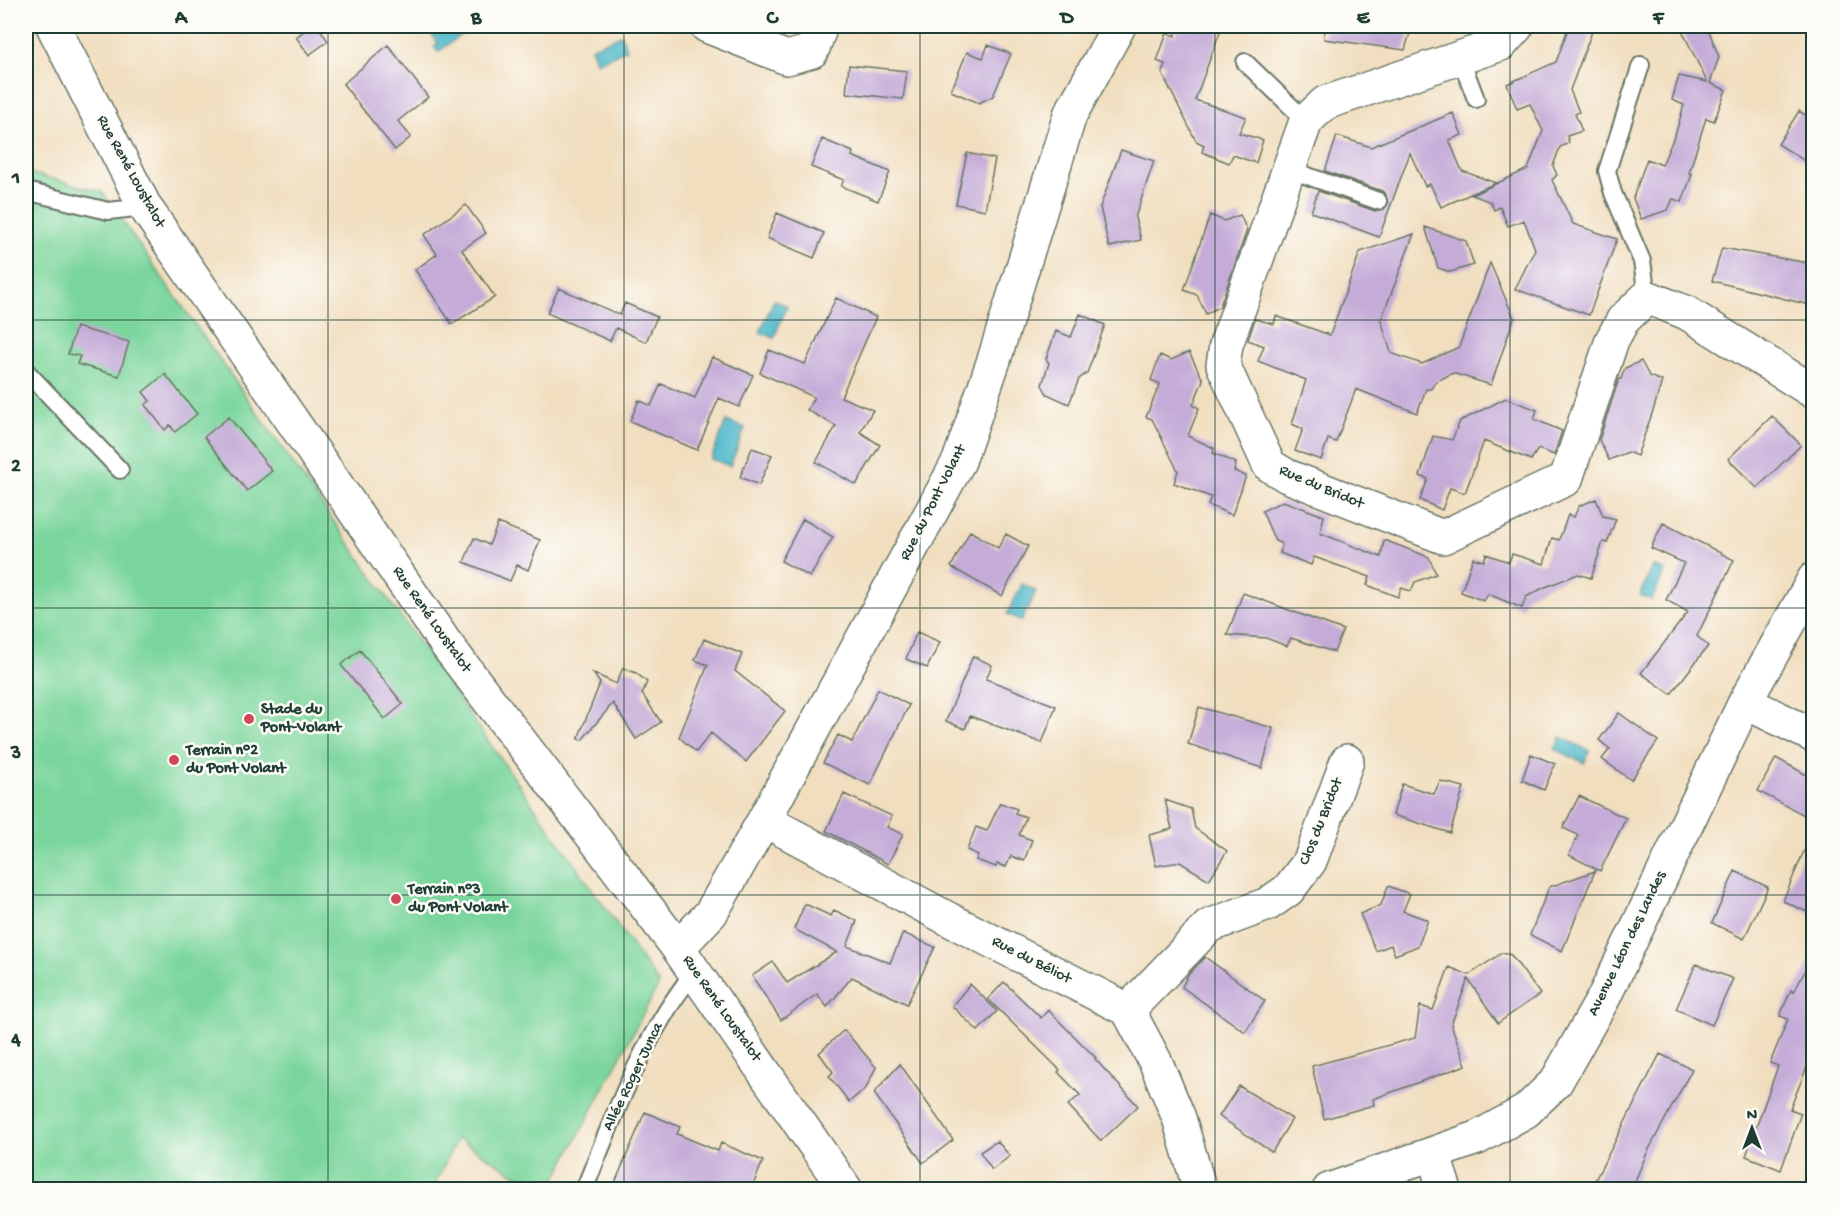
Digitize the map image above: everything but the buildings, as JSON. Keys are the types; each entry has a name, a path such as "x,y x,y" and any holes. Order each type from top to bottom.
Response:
{"street":[{"name":"Rue René Loustalot","path":"53,26 145,207 446,644 686,960 846,1190"},
{"path":"707,26 787,58 812,51 821,26"},
{"name":"Rue du Pont Volant","path":"686,960 959,461 994,360 1070,115 1119,26"},
{"name":"Rue du Bridot","path":"1517,26 1501,44 1325,103 1306,121 1226,345 1223,366 1269,465 1287,476 1443,537 1566,479 1612,340 1623,320 1647,297"},
{"path":"1647,297 1687,313 1814,392"},
{"name":"Avenue Léon des Landes","path":"1329,1190 1477,1138 1526,1111 1556,1082 1604,998 1745,702 1814,579"},
{"path":"1745,702 1814,736"},
{"name":"Clos du Bridot","path":"1128,1010 1209,926 1268,904 1288,890 1310,861 1347,761"},
{"name":"Rue du Béliot","path":"764,820 956,923 1128,1010"},
{"path":"1128,1010 1156,1063 1179,1118 1200,1190"},
{"path":"1433,1154 1445,1190"}],"lane":[{"path":"1460,57 1476,99"},
{"path":"1245,62 1306,121"},
{"path":"1641,65 1607,171 1613,193 1642,261 1647,297"},
{"path":"1288,168 1378,201"},
{"path":"26,192 108,212 145,207"},
{"path":"26,371 120,470"},
{"name":"Allée Roger Junca","path":"584,1190 621,1098 664,1016 686,960"}],"green space":[{"name":"Stade du Pont-Volant","path":"26,172 102,192 659,984 550,1189 539,1189 457,1138 433,1189 26,1189"}],"water":[{"path":"439,26 473,26 438,52 434,47 438,44 430,32"},
{"path":"621,35 627,49 597,63 591,48"},
{"path":"774,300 787,306 774,338 760,332"},
{"path":"726,421 745,428 730,466 711,459"},
{"path":"1653,566 1665,571 1652,600 1640,595"},
{"path":"1022,584 1036,591 1022,621 1007,614"},
{"path":"1561,737 1590,751 1584,763 1555,749"}],"place":[{"name":"Stade du Pont-Volant","path":"249,719"},
{"name":"Terrain n°2 du Pont Volant","path":"174,760"},
{"name":"Terrain n°3 du Pont Volant","path":"396,899"}]}
